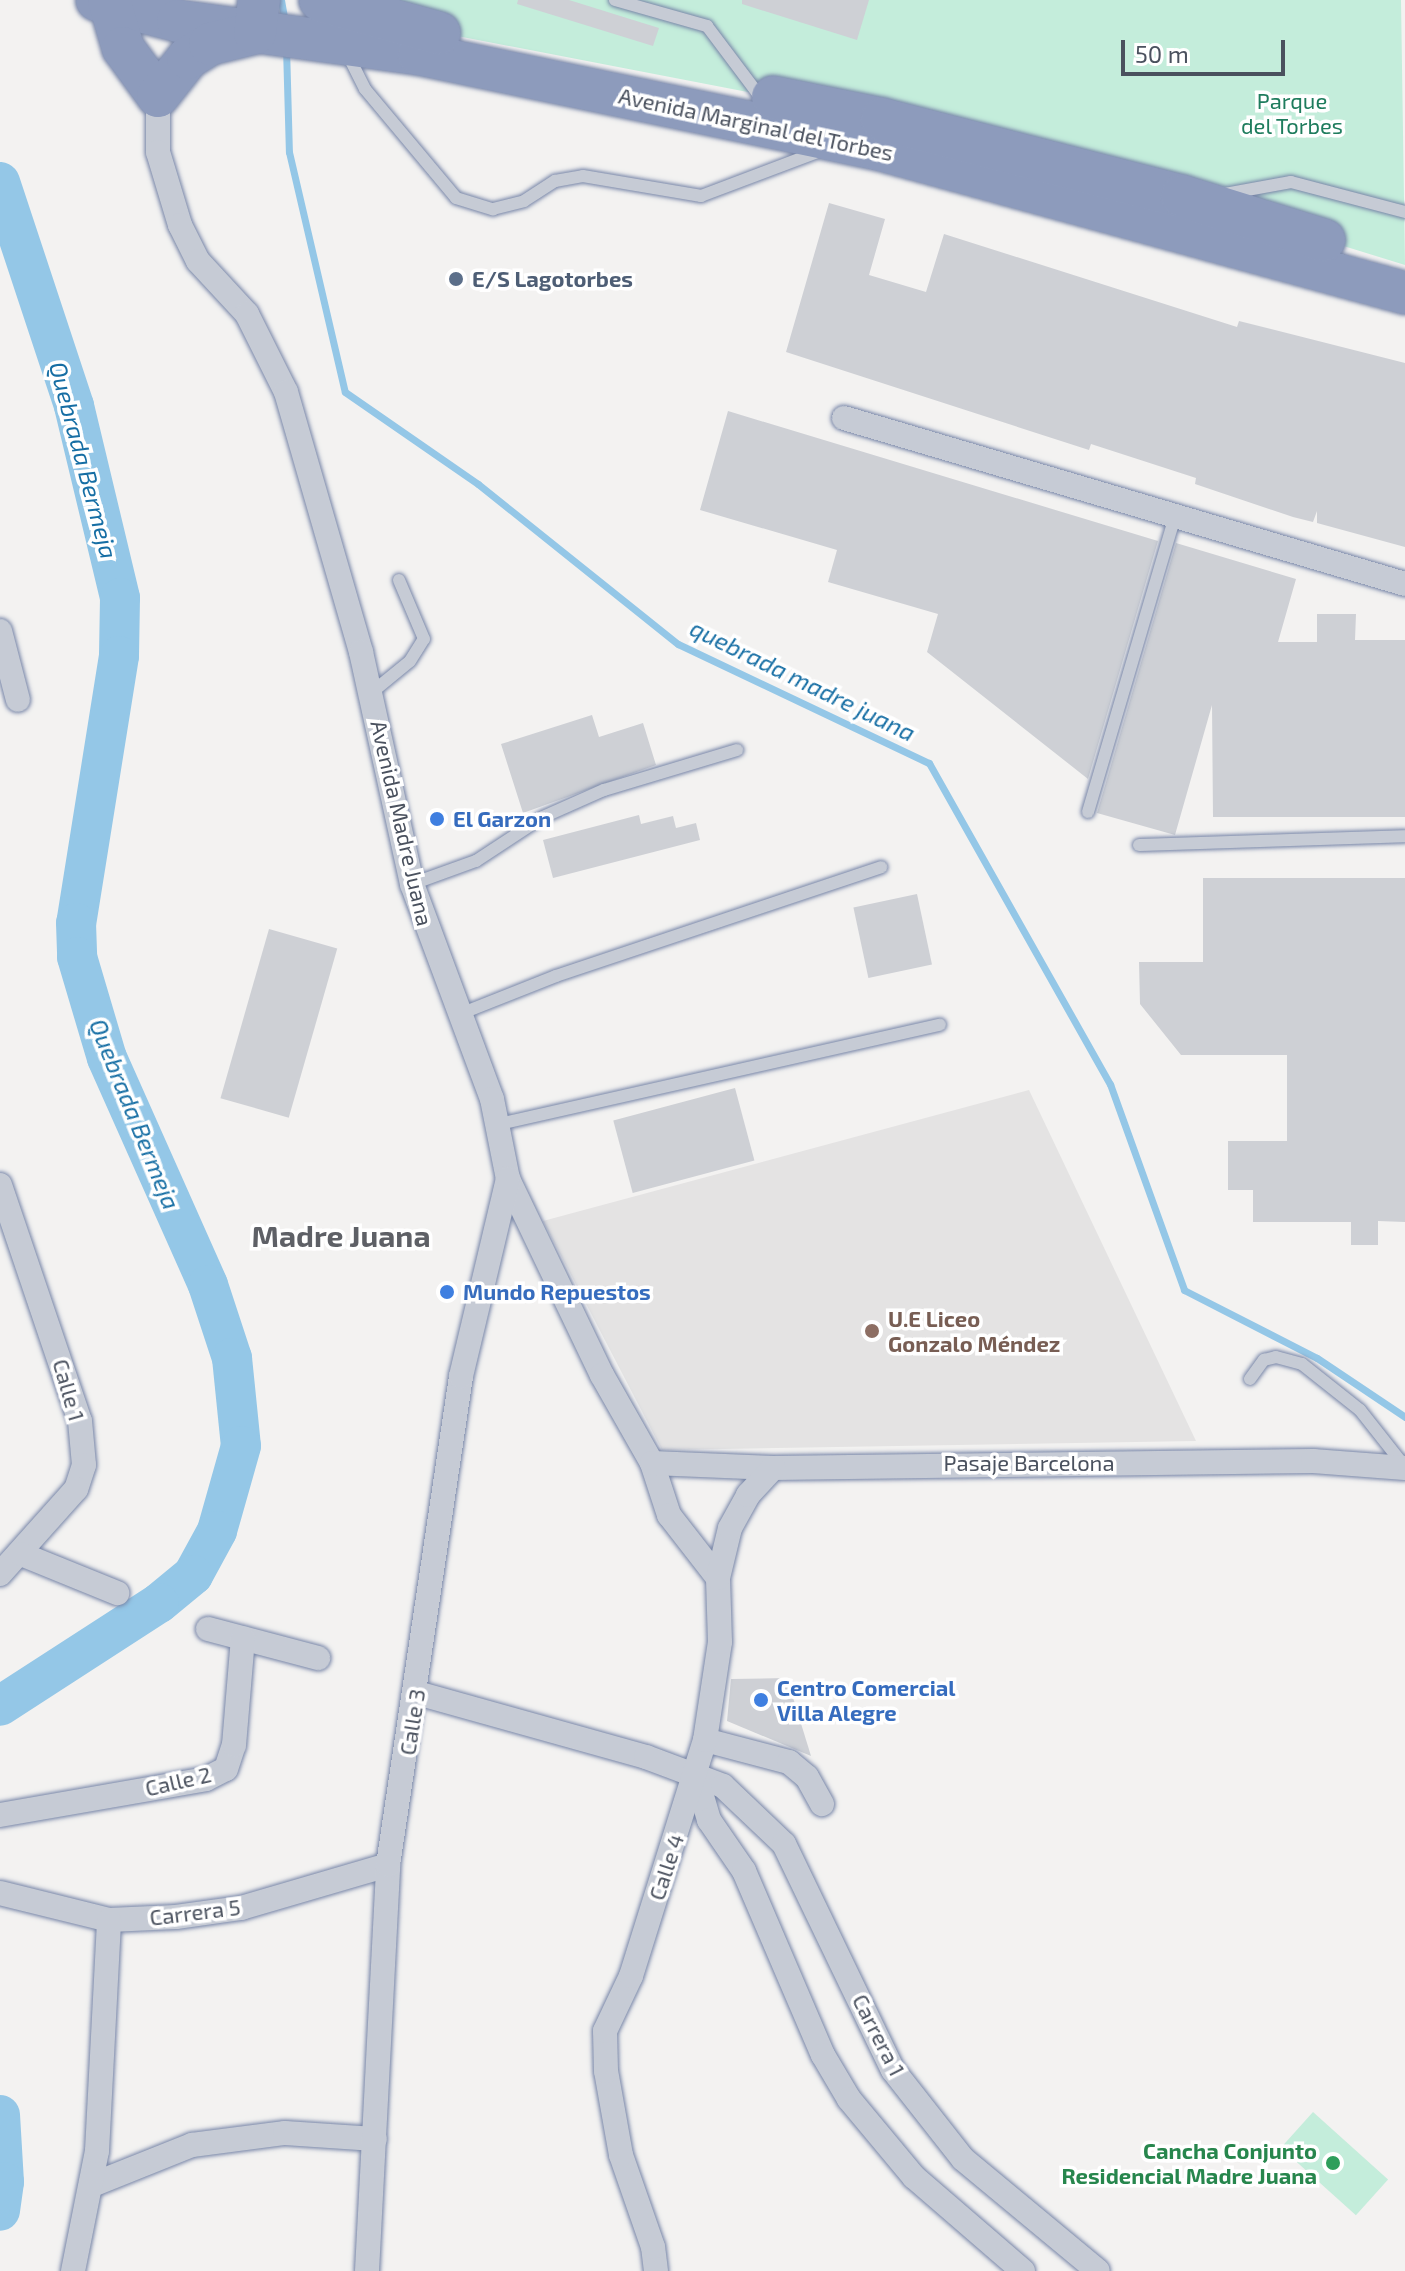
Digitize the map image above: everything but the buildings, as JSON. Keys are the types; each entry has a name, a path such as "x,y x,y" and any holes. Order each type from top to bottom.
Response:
{"highway":[{"name":"Avenida Marginal del Torbes","path":"320,0 416,28 882,119 1182,196 1405,265"},
{"name":"Avenida Marginal del Torbes","path":"105,1 257,16 342,43 419,54 846,142 1405,293"},
{"path":"105,1 123,48 158,96 188,58 257,16"}],"street":[{"name":"Avenida Madre Juana","path":"158,96 154,123 166,188 198,261 247,314 279,372 371,693 412,884 499,1124 508,1179 607,1387 652,1463 669,1515 718,1578"},
{"path":"844,418 1405,584"},
{"path":"0,631 18,700"},
{"name":"Calle 3","path":"367,2271 388,1865 417,1693 461,1376 508,1179"},
{"name":"Calle 1","path":"0,1185 80,1421 84,1465 76,1489 52,1511 21,1554 0,1574"},
{"name":"Pasaje Barcelona","path":"652,1463 773,1468 1313,1461 1405,1468"},
{"name":"Calle 4","path":"656,2271 653,2247 621,2155 606,2071 605,2031 631,1976 705,1740 720,1642 718,1578 730,1528 748,1495 773,1468"},
{"path":"21,1554 117,1593"},
{"path":"208,1629 318,1658"},
{"name":"Calle 2","path":"0,1815 206,1779 226,1769 234,1745 243,1638"},
{"name":"Carrera 1","path":"417,1693 646,1757 723,1786 784,1844 893,2070 963,2159 1098,2271"},
{"path":"705,1740 789,1762 807,1777 822,1804"},
{"path":"696,1776 709,1820 744,1871 823,2055 849,2099 914,2177 1023,2271"},
{"name":"Carrera 5","path":"0,1893 109,1920 241,1908 388,1865"},
{"path":"73,2271 92,2185 107,2038 109,1920"},
{"path":"92,2185 192,2145 285,2133 375,2139"}],"lane":[{"path":"615,0 707,26 758,94"},
{"path":"342,43 365,89 417,156 456,198 493,209 524,201 555,181 583,176 701,196 846,142"},
{"path":"1182,196 1291,182 1405,212"},
{"path":"1088,812 1175,516"},
{"path":"371,693 410,661 424,639 399,580"},
{"path":"412,884 476,861 543,817 604,790 737,750"},
{"path":"1139,845 1405,836"},
{"path":"460,1014 556,976 881,867"},
{"path":"499,1124 940,1025"},
{"path":"1250,1379 1264,1360 1276,1357 1302,1364 1360,1410 1405,1468"}],"shaded area":[{"name":"U.E Liceo Gonzalo Méndez","path":"1029,1090 1196,1441 662,1450 543,1221"}],"green space":[{"name":"Parque del Torbes","path":"320,0 1401,0 1405,265 1182,196 758,94 416,28"},
{"name":"Cancha Conjunto Residencial Madre Juana","path":"1313,2112 1388,2180 1356,2215 1281,2148"}],"waterway":[{"name":"quebrada madre juana","path":"281,0 285,23"},
{"name":"quebrada madre juana","path":"286,47 289,152 345,392 478,484 678,644 929,763 1110,1084 1184,1290 1317,1358 1405,1417"},
{"name":"Quebrada Bermeja","path":"0,182 74,406 120,598 119,656 76,923 77,957 107,1058 208,1285 232,1358 241,1446 217,1531 193,1575 159,1603 0,1706"},
{"name":"Quebrada Bermeja","path":"0,2115 4,2182 0,2211"}],"place":[{"name":"E/S Lagotorbes","path":"456,279"},
{"name":"El Garzon","path":"437,819"},
{"name":"Mundo Repuestos","path":"447,1292"},
{"name":"U.E Liceo Gonzalo Méndez","path":"872,1331"},
{"name":"Centro Comercial Villa Alegre","path":"761,1700"},
{"name":"Cancha Conjunto Residencial Madre Juana","path":"1333,2163"}],"district":[{"name":"Madre Juana","path":"341,1235"}]}
